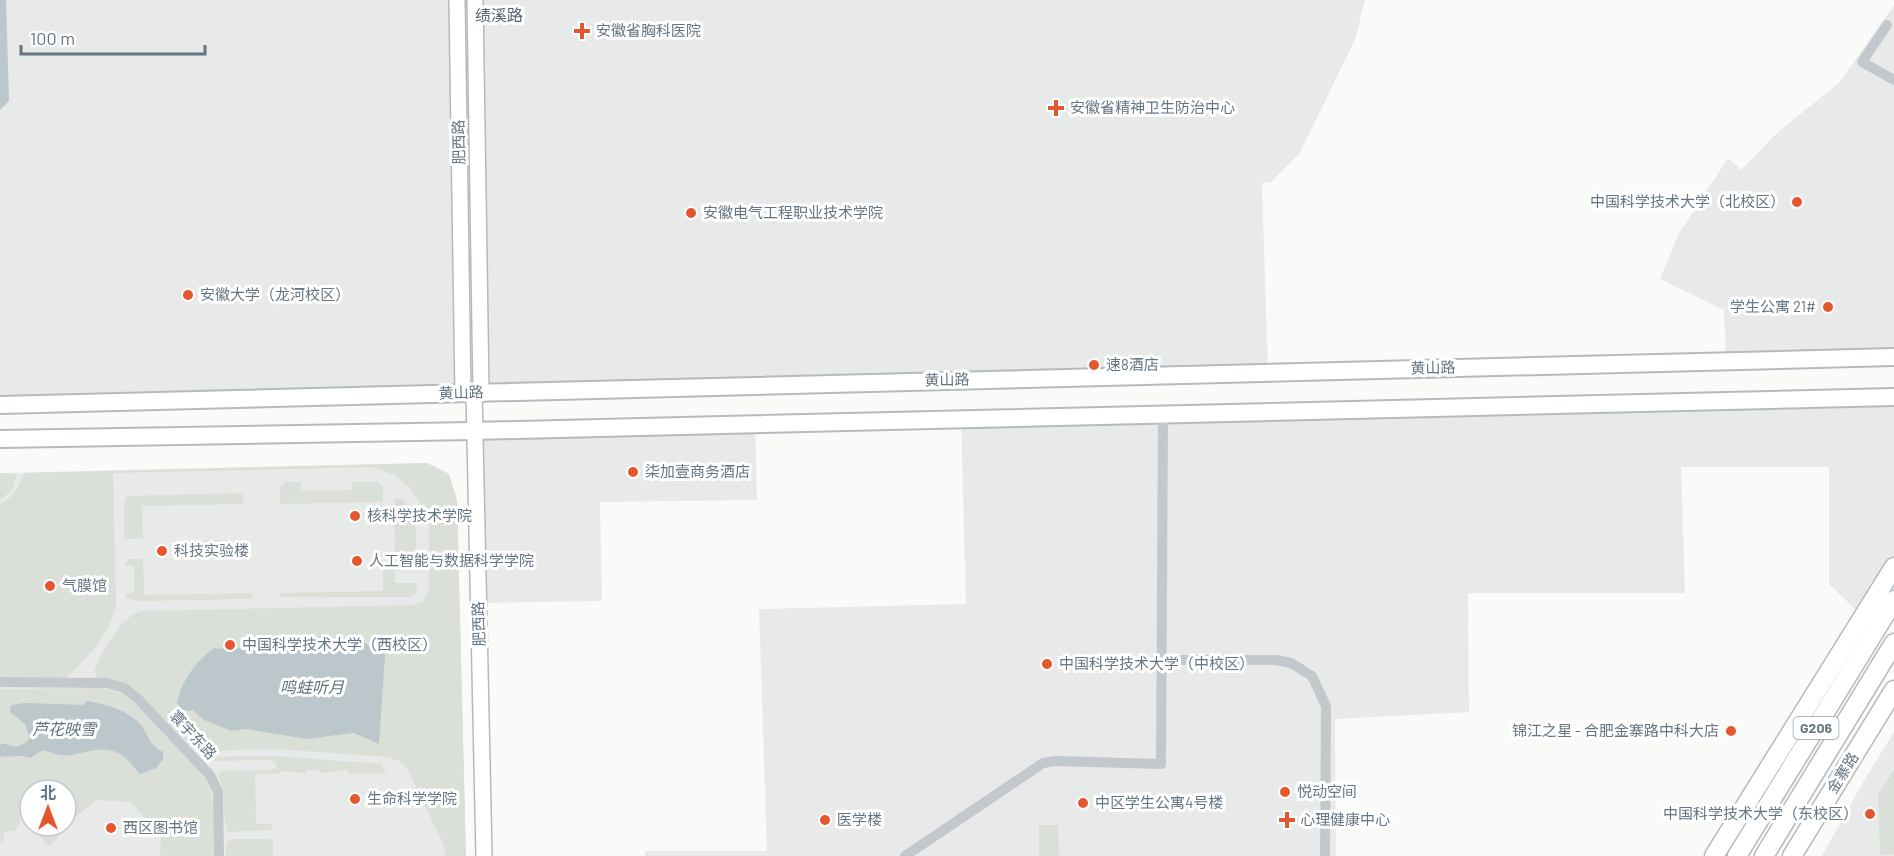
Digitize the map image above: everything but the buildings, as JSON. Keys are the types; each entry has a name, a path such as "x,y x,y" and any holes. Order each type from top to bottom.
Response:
{"highway":[{"path":"1714,856 1894,567"},
{"name":"G206","path":"1737,856 1894,600"},
{"path":"1764,856 1894,643"},
{"name":"金寨路","path":"1792,856 1894,690"}],"main road":[{"name":"肥西路","path":"457,0 472,392 484,856"},
{"name":"肥西路","path":"472,392 476,0"},
{"name":"黄山路","path":"0,405 1894,357"},
{"path":"0,439 473,431 1894,397"}],"street":[{"path":"1887,25 1862,62 1894,80"},
{"path":"905,856 1043,763 1055,761 1161,764 1163,414"},
{"path":"1162,660 1276,660 1292,663 1312,676 1326,706 1325,856"},
{"name":"寰宇东路","path":"0,682 107,683 124,688 136,697 210,774 218,792 219,856"}],"shaded area":[{"name":"安徽大学（龙河校区）","path":"0,0 457,0 463,393 0,403"},
{"path":"475,0 1365,0 1355,40 1299,154 1271,182 1262,183 1268,373 481,392"},
{"name":"中国科学技术大学（北校区）","path":"1894,5 1894,357 1726,361 1724,310 1660,279 1678,235 1728,158 1741,170 1778,132 1839,83"},
{"name":"中国科学技术大学（中校区）","path":"1894,397 1894,567 1863,617 1829,584 1829,467 1681,467 1685,593 1468,593 1469,712 1335,719 1336,856 645,856 645,851 767,851 759,609 966,604 961,419"},
{"path":"755,424 757,500 600,502 602,601 478,603 473,431"},
{"name":"中国科学技术大学（西校区）","path":"427,463 449,474 457,500 466,856 0,856 0,473"},
{"path":"427,463 449,474 457,500 466,856 446,856 443,844 409,772 400,761 388,757 274,749 228,750 210,753 194,749 136,691 126,684 97,677 94,671 101,655 120,627 134,614 141,611 414,605 423,602 429,589 429,524 422,505 410,488 395,475 372,467 113,473 116,606 103,636 90,654 66,678 0,677 0,505 13,495 25,473","holes":["308,634 341,643 365,643 376,650 354,733 306,739 246,729 231,731 202,719 193,710 177,702 191,672 214,648 244,648 273,638 294,638"]},
{"path":"0,473 17,474 12,490 0,500"},
{"path":"285,482 301,482 301,491 352,490 352,482 378,482 383,487 383,546 382,502 280,504 280,487"},
{"path":"240,493 243,495 243,504 142,506 143,539 124,539 124,504 127,496"},
{"path":"394,498 403,499 416,529 417,562 394,563 395,583 418,583 415,594 410,597 281,597 279,593 383,591 383,563 390,560 395,552"},
{"path":"231,540 231,558 180,559 180,541"},
{"path":"128,559 143,559 144,595 252,593 251,599 137,601 126,598 126,593 134,592 134,566 125,566"},
{"path":"104,688 126,695 204,775 213,804 213,856 160,856 161,838 131,802 96,800 78,816 78,778 18,778 18,826 14,831 4,831 4,840 0,844 0,689"},
{"name":"中国科学技术大学（东校区）","path":"1894,732 1894,856 1822,856 1862,784"},
{"path":"275,756 381,764 386,773 348,774 348,770 320,773 319,770 306,770 306,773 280,771 280,774 255,774 256,824 272,824 271,830 228,832 223,789 218,775 222,771 276,768 276,764 271,760 212,761 210,758"},
{"path":"1894,769 1894,854 1880,855 1878,795"},
{"path":"1039,825 1058,825 1059,856 1039,856"},
{"path":"41,838 58,838 48,846"},
{"path":"229,839 269,839 273,842 273,856 226,856 226,845"}],"water":[{"path":"0,0 6,0 9,101 0,110"},
{"name":"鸣蛙听月","path":"308,634 341,643 365,643 385,655 379,744 354,733 306,739 246,729 231,731 202,719 193,710 181,711 177,702 183,685 195,666 214,648 244,648 273,638 294,638"},
{"name":"芦花映雪","path":"88,701 122,711 134,718 154,746 163,752 163,759 156,768 140,774 123,756 110,750 68,755 43,750 30,758 0,756 0,745 3,743 18,746 30,738 25,724 10,712 11,705 25,703 82,705"}],"place":[{"name":"安徽省胸科医院","path":"582,31"},
{"name":"安徽省精神卫生防治中心","path":"1056,108"},
{"name":"中国科学技术大学（北校区）","path":"1797,202"},
{"name":"安徽电气工程职业技术学院","path":"691,213"},
{"name":"安徽大学（龙河校区）","path":"188,295"},
{"name":"学生公寓 21#","path":"1828,307"},
{"name":"速8酒店","path":"1094,365"},
{"name":"柒加壹商务酒店","path":"633,472"},
{"name":"核科学技术学院","path":"355,516"},
{"name":"科技实验楼","path":"162,551"},
{"name":"人工智能与数据科学学院","path":"357,561"},
{"name":"气膜馆","path":"50,586"},
{"name":"中国科学技术大学（西校区）","path":"230,645"},
{"name":"中国科学技术大学（中校区）","path":"1047,664"},
{"name":"锦江之星 - 合肥金寨路中科大店","path":"1731,731"},
{"name":"悦动空间","path":"1285,792"},
{"name":"生命科学学院","path":"355,799"},
{"name":"中区学生公寓4号楼","path":"1083,803"},
{"name":"中国科学技术大学（东校区）","path":"1870,814"},
{"name":"医学楼","path":"825,820"},
{"name":"心理健康中心","path":"1287,820"},
{"name":"西区图书馆","path":"111,828"}],"district":[{"name":"绩溪路","path":"499,15"}]}
